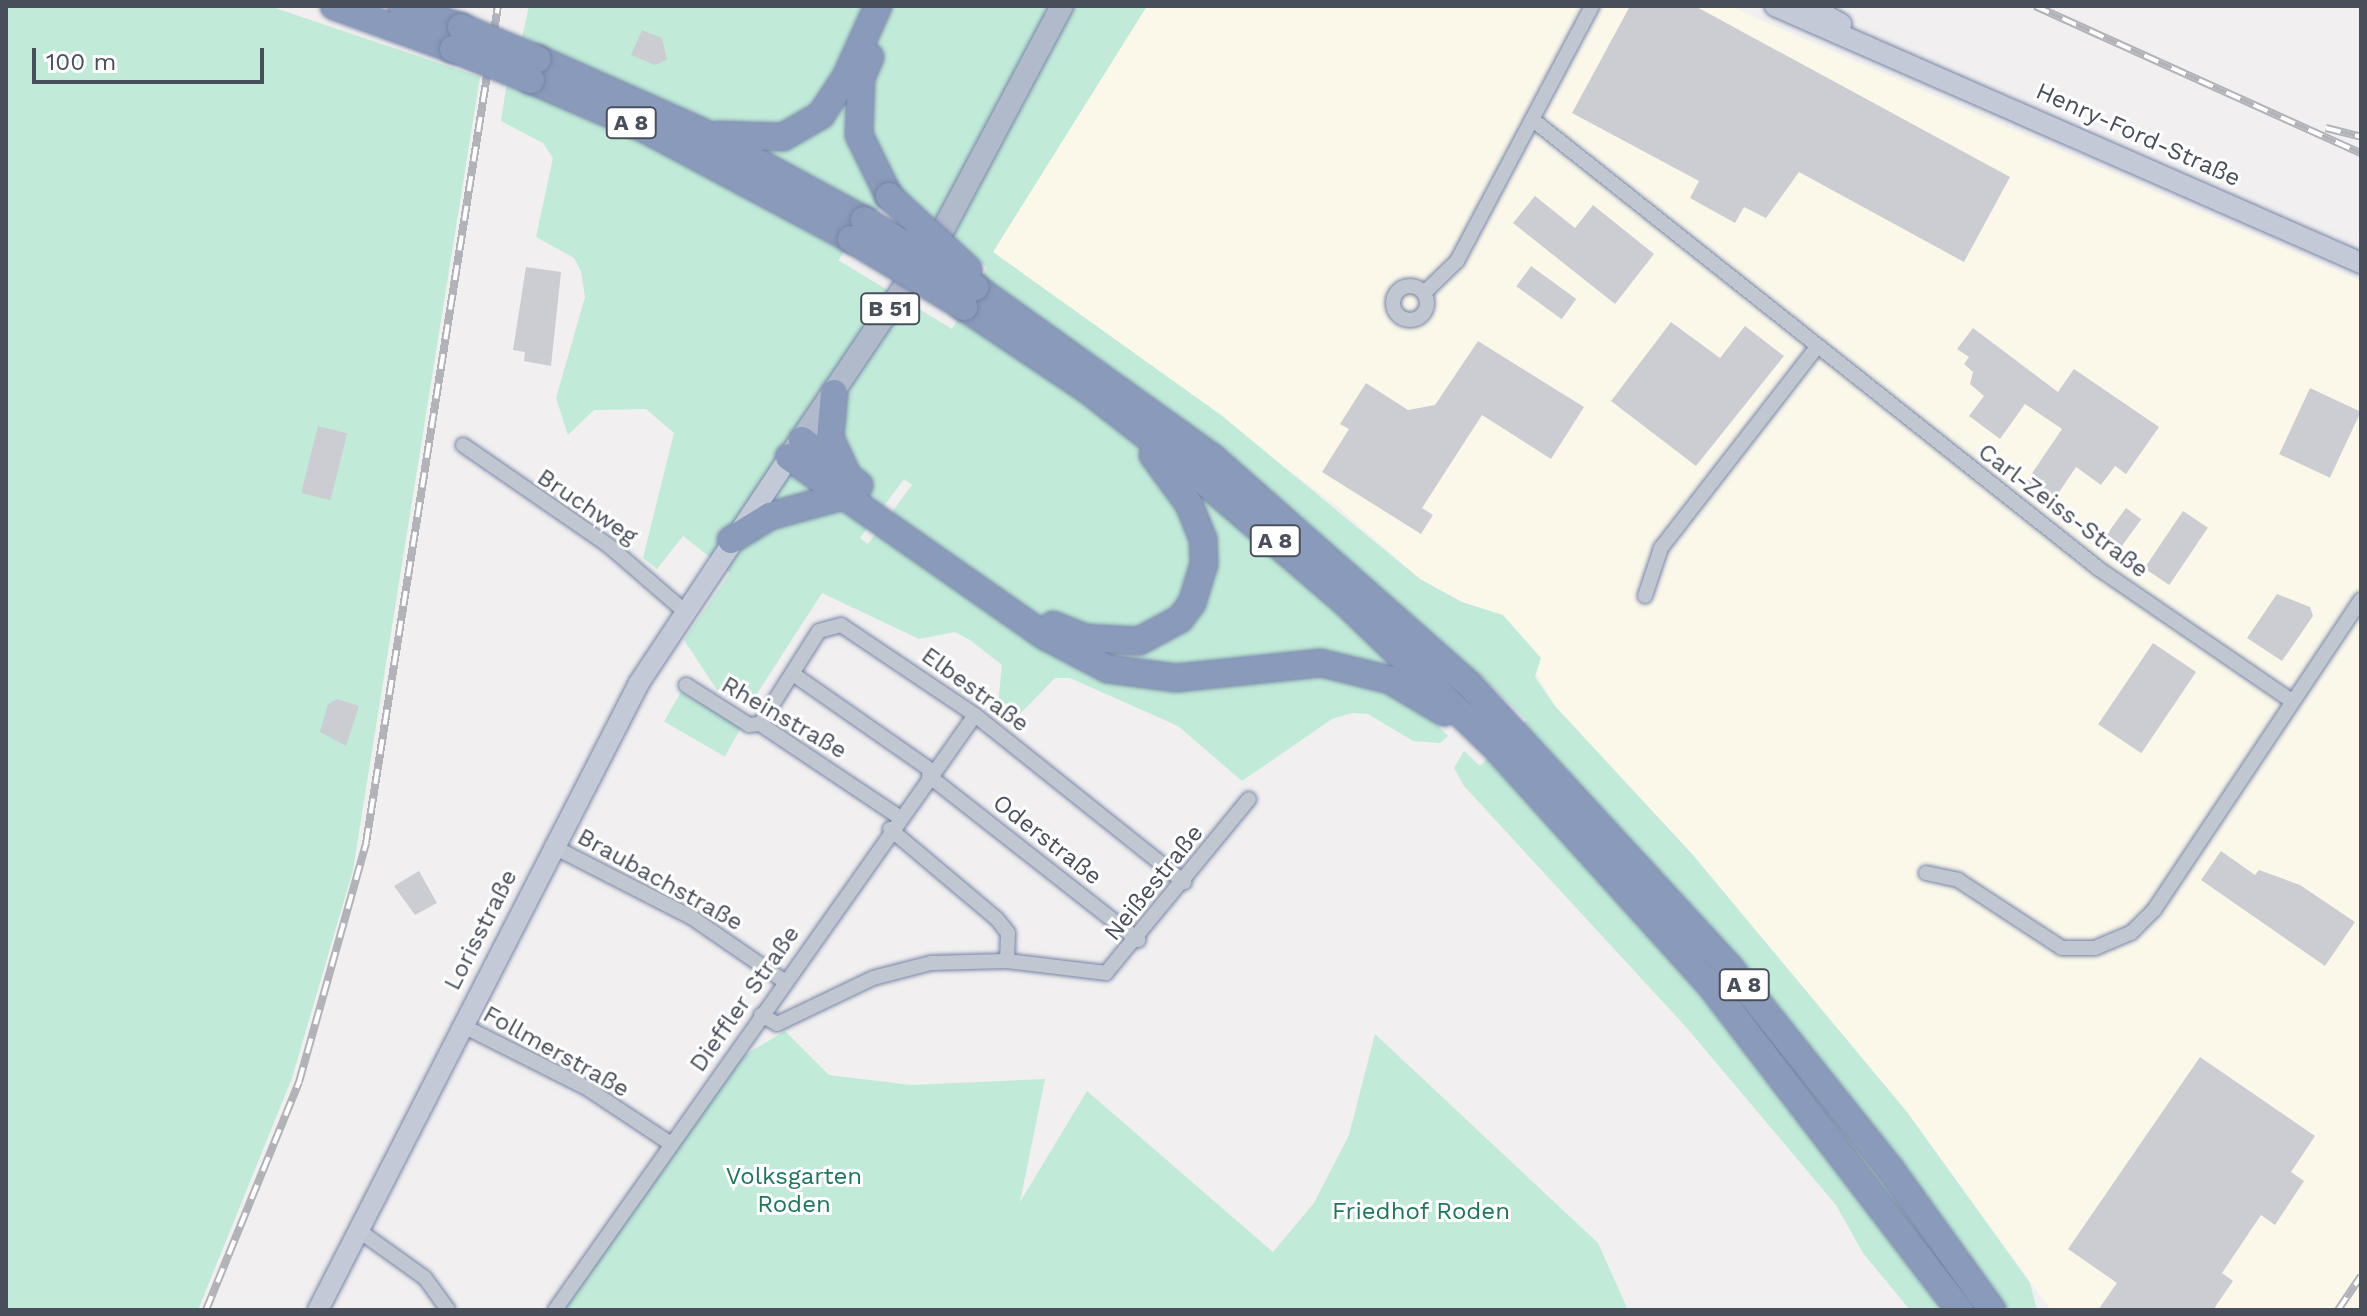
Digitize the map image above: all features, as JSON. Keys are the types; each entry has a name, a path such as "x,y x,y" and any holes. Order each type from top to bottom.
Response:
{"highway":[{"name":"A 8","path":"334,6 457,38 700,131 858,229"},
{"name":"A 8","path":"402,6 457,38"},
{"path":"700,131 752,139 804,128 834,97 878,6"},
{"path":"891,6 861,78 857,110 867,158 889,196 973,291"},
{"name":"A 8","path":"535,69 647,130 858,229 1016,312 1212,457 1470,685 1502,745 1543,798 1780,1071 1960,1310"},
{"name":"A 8","path":"973,291 1088,390 1293,555 1448,708 1502,745 1740,980 1891,1170 1992,1310"},
{"path":"834,393 830,438 851,489 1054,625 1085,638 1139,641 1162,632 1192,603 1200,585 1203,539 1171,477 1088,390"},
{"path":"795,449 1045,636 1108,669 1176,678 1321,663 1390,680 1448,708"},
{"path":"731,540 783,512 851,489"}],"main road":[{"name":"B 51","path":"795,449 945,226 1062,6"}],"street":[{"path":"1424,293 1457,261 1586,25 1592,6"},
{"path":"1586,25 1603,6"},
{"name":"Henry-Ford-Straße","path":"1775,6 1893,54 2361,263"},
{"name":"Henry-Ford-Straße","path":"1809,6 1893,54"},
{"name":"Carl-Zeiss-Straße","path":"1533,120 2099,569 2289,699"},
{"path":"1645,596 1661,548 1817,347"},
{"name":"Bruchweg","path":"463,445 608,545 683,610"},
{"name":"Lorisstraße","path":"318,1310 552,846 683,610 795,449"},
{"path":"1926,873 1958,880 2062,948 2115,942 2154,910 2289,699 2361,600"},
{"name":"Elbestraße","path":"760,724 819,631 841,625 975,715 1184,882"},
{"name":"Oderstraße","path":"793,674 931,773 1138,940"},
{"name":"Rheinstraße","path":"686,685 749,725 760,724 895,823 997,919 1008,933 1007,961"},
{"name":"Dieffler Straße","path":"555,1310 895,823 975,715"},
{"name":"Neißestraße","path":"761,1015 777,1024 873,978 921,965 1007,961 1106,973 1138,940 1249,799"},
{"name":"Braubachstraße","path":"552,846 691,917 784,981"},
{"name":"Follmerstraße","path":"461,1025 585,1087 671,1144"},
{"path":"358,1230 425,1278 448,1310"}],"shaded area":[{"path":"1147,6 1729,6 2361,281 2361,1310 2051,1310 1907,1112 1693,855 1555,706 1503,615 1462,602 1420,579 1337,506 993,252"}],"green space":[{"path":"6,6 269,6 480,77 353,870 292,1078 198,1310 6,1310"},
{"path":"529,6 1147,6 993,252 1221,415 1420,579 1462,602 1503,615 1541,658 1535,677 1555,706 1693,855 1907,1112 2030,1283 2037,1310 1910,1310 1863,1253 1836,1205 1686,1027 1464,786 1454,768 1464,751 1480,766 1526,720 1480,675 1435,722 1448,736 1440,743 1413,741 1368,714 1352,713 1332,719 1242,781 1178,726 1070,678 1055,678 1019,715 1009,714 998,704 1002,665 970,640 955,632 919,639 822,593 751,703 717,690 684,640 730,573 683,536 657,569 643,558 674,433 646,409 594,410 568,435 556,398 585,297 581,271 574,258 536,237 553,158 543,143 501,121 507,82 527,90 543,46 522,38","holes":["889,196 926,216 987,268 952,329 838,260","904,479 912,485 868,544 860,538"]},
{"path":"681,692 742,727 725,756 664,721"},
{"path":"785,1031 829,1075 911,1085 1045,1079 1020,1202 1087,1091 1273,1252 1314,1203 1349,1135 1375,1034 1598,1243 1628,1310 563,1310 740,1058"}],"building":[{"path":"1630,6 1695,6 2010,177 1964,262 1799,172 1766,218 1744,207 1735,223 1690,198 1699,181 1572,113"},
{"path":"642,30 662,38 667,60 655,65 631,55"},
{"path":"1535,196 1575,228 1593,205 1654,254 1615,304 1513,223"},
{"path":"1531,266 1576,299 1562,319 1516,286"},
{"path":"526,267 561,272 551,366 524,361 525,352 513,350"},
{"path":"1671,322 1720,358 1745,326 1784,356 1696,466 1611,401"},
{"path":"1973,328 2058,392 2074,369 2159,427 2126,474 2115,466 2101,485 2076,467 2053,501 2026,482 2062,429 2025,404 2000,439 1969,416 1984,396 1970,384 1973,372 1964,364 1969,357 1957,349"},
{"path":"1478,341 1584,407 1551,459 1482,415 1422,508 1433,515 1421,534 1322,472 1349,429 1340,424 1366,383 1408,410 1435,405"},
{"path":"2310,388 2361,412 2330,478 2279,454"},
{"path":"318,426 347,433 330,500 301,493"},
{"path":"2126,508 2141,519 2121,547 2105,536"},
{"path":"2183,511 2208,528 2169,585 2144,568"},
{"path":"2277,594 2310,607 2313,616 2282,661 2247,638"},
{"path":"2153,643 2196,672 2141,753 2098,724"},
{"path":"337,699 359,706 346,746 320,732 328,704"},
{"path":"2221,851 2255,875 2259,870 2300,885 2355,922 2325,966 2201,880"},
{"path":"419,871 437,903 415,915 394,886"},
{"path":"2200,1057 2315,1136 2291,1172 2304,1181 2275,1225 2261,1215 2222,1273 2233,1281 2213,1310 2098,1310 2117,1283 2068,1249"}],"railway":[{"path":"206,1310 299,1082 366,843 498,6"},
{"path":"2035,6 2361,153"},
{"path":"2326,128 2361,137"},
{"path":"2338,1310 2361,1276"}],"park label":[{"name":"Volksgarten Roden","path":"794,1191"},
{"name":"Friedhof Roden","path":"1421,1212"}]}
